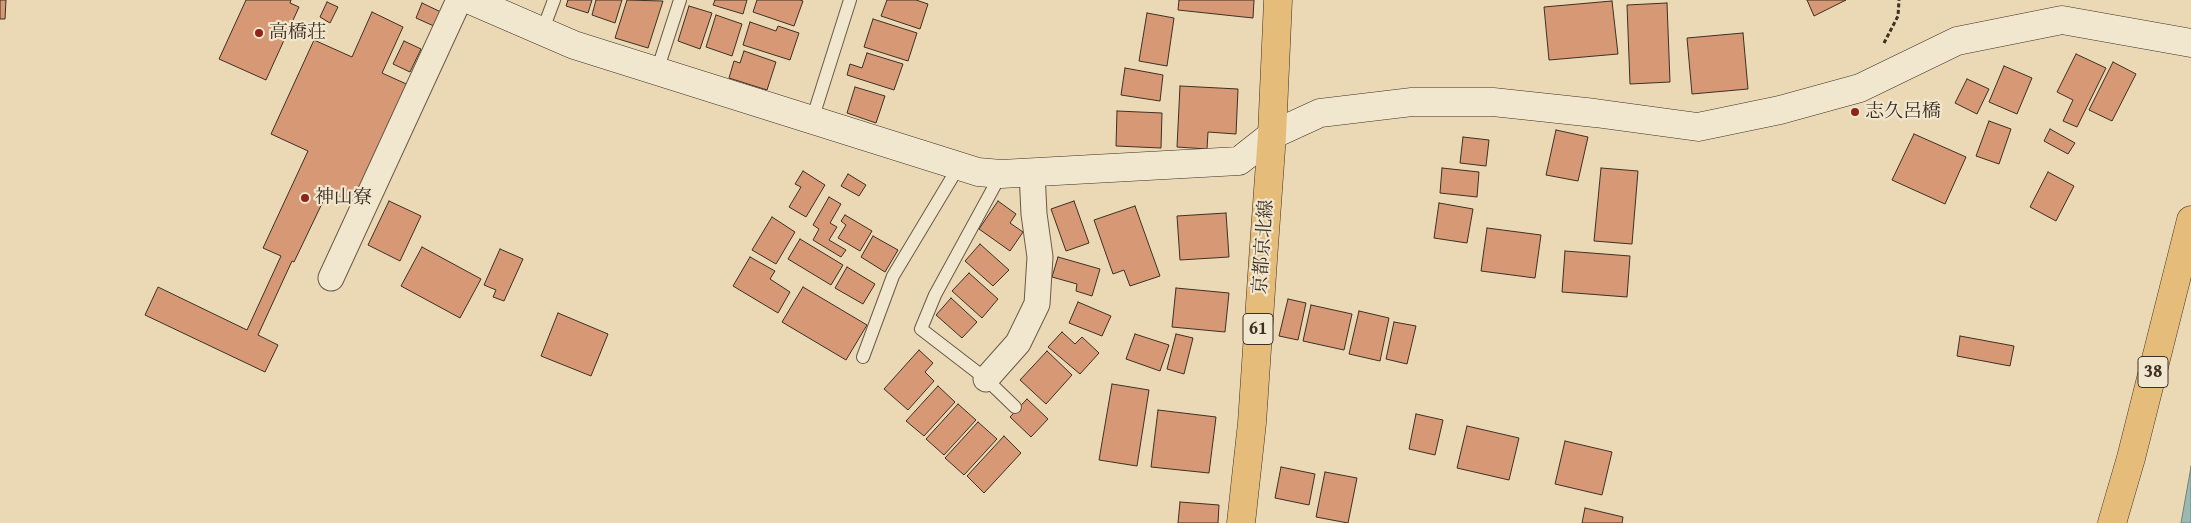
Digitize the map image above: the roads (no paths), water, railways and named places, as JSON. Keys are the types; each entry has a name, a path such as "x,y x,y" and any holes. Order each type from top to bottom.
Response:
{"main road":[{"name":"京都京北線","path":"1241,523 1252,423 1272,135 1278,0"},
{"name":"38","path":"2112,523 2132,458 2191,220"}],"street":[{"path":"331,278 459,0"},
{"path":"470,0 574,45 978,172 1001,174 1239,161 1272,135 1320,113 1412,102 1493,102 1698,127 1780,110 1860,88 1957,41 2062,20 2191,43"},
{"path":"986,379 1018,342 1037,304 1040,257 1034,214 1032,172"}],"lane":[{"path":"542,32 554,0"},
{"path":"657,71 680,0"},
{"path":"812,120 850,0"},
{"path":"863,357 893,276 959,166"},
{"path":"1001,174 935,295 921,328 986,379 1015,407"}],"water":[{"path":"2191,467 2191,523 2181,523"}],"place":[{"name":"高橋荘","path":"259,33"},
{"name":"志久呂橋","path":"1855,112"},
{"name":"神山寮","path":"305,198"}]}
